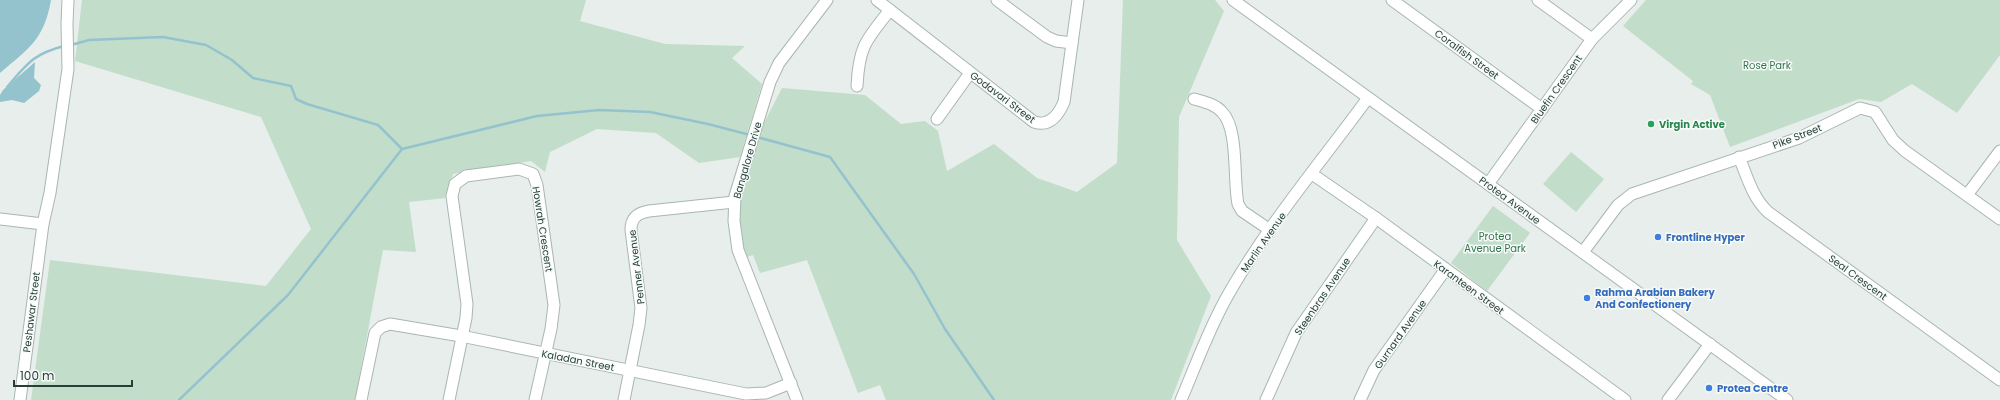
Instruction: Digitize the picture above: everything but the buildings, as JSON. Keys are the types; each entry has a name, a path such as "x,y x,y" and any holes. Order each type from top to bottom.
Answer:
{"street":[{"name":"Peshawar Street","path":"20,400 43,224 50,193 68,69 68,0"},
{"name":"Bangalore Drive","path":"797,400 738,250 734,202 750,145 777,68 828,0"},
{"name":"Godavari Street","path":"877,0 1034,122 1046,124 1056,115 1064,102 1078,0"},
{"path":"997,0 1048,37 1072,43"},
{"name":"Protea Avenue","path":"1233,0 1787,400"},
{"name":"Coralfish Street","path":"1392,0 1542,109"},
{"path":"1538,0 1592,39"},
{"name":"Bluefin Crescent","path":"1488,184 1592,39 1631,0"},
{"path":"857,86 862,49 872,33 890,10"},
{"path":"937,119 970,73"},
{"name":"Marlin Avenue","path":"1181,400 1226,297 1270,230 1368,98"},
{"path":"1194,99 1216,107 1225,115 1232,140 1238,204 1242,211 1270,230"},
{"name":"Pike Street","path":"1583,252 1614,210 1626,197 1739,157 1799,138 1825,126 1850,111 1864,108 1875,112 1893,140 1905,151 2000,219"},
{"path":"1967,195 2000,151"},
{"name":"Seal Crescent","path":"1739,157 1753,193 1761,206 1768,212 2000,380"},
{"name":"Howrah Crescent","path":"448,400 467,304 452,189 457,180 466,176 524,169 532,174 537,185 553,295 553,316 535,400"},
{"name":"Karanteen Street","path":"1312,174 1376,218 1445,270 1625,400"},
{"name":"Penner Avenue","path":"630,370 641,308 631,230 632,220 638,214 648,211 734,202"},
{"name":"Steenbras Avenue","path":"1266,400 1296,333 1376,218"},
{"path":"0,219 43,224"},
{"name":"Gurnard Avenue","path":"1360,400 1374,370 1445,270"},
{"name":"Kaladan Street","path":"361,400 372,341 378,329 390,324 461,336 746,394 766,393 791,383"},
{"path":"1668,400 1710,344"},
{"path":"624,400 630,370"}],"green space":[{"path":"82,0 586,0 580,21 665,44 745,46 732,58 762,84 740,157 699,163 656,133 597,129 550,152 545,172 531,161 453,174 445,198 409,202 416,252 383,250 355,400 31,400 50,260 266,286 311,229 261,117 75,61"},
{"path":"1123,0 1215,0 1224,11 1179,117 1177,240 1211,296 1171,400 886,400 880,385 858,393 807,260 760,273 753,255 747,257 743,247 739,219 739,200 764,123 782,88 865,95 901,124 925,121 938,131 947,171 994,144 1037,178 1077,192 1117,163"},
{"name":"Rose Park","path":"1646,0 2000,0 2000,55 1957,113 1912,84 1881,102 1859,99 1730,147 1710,95 1691,84 1693,81 1623,26"},
{"path":"1571,152 1604,179 1576,212 1543,184"},
{"name":"Protea Avenue Park","path":"1493,206 1530,233 1487,291 1451,263"}],"water":[{"path":"0,0 51,0 44,25 34,42 0,73"},
{"path":"35,62 34,78 41,85 39,91 24,103 12,100 0,102 0,95 3,90"}],"waterway":[{"path":"71,45 89,40 163,37 206,45 232,60 253,78 291,86 296,99 307,104 378,125 402,149"},
{"path":"7,87 31,61 53,49 64,46"},
{"path":"179,400 288,295 402,149 537,116 599,110 650,112 708,124 750,135"},
{"path":"757,137 830,157 914,274 945,329 994,400"}],"place":[{"name":"Virgin Active","path":"1651,124"},
{"name":"Frontline Hyper","path":"1658,237"},
{"name":"Rahma Arabian Bakery And Confectionery","path":"1587,298"},
{"name":"Protea Centre","path":"1709,388"}]}
